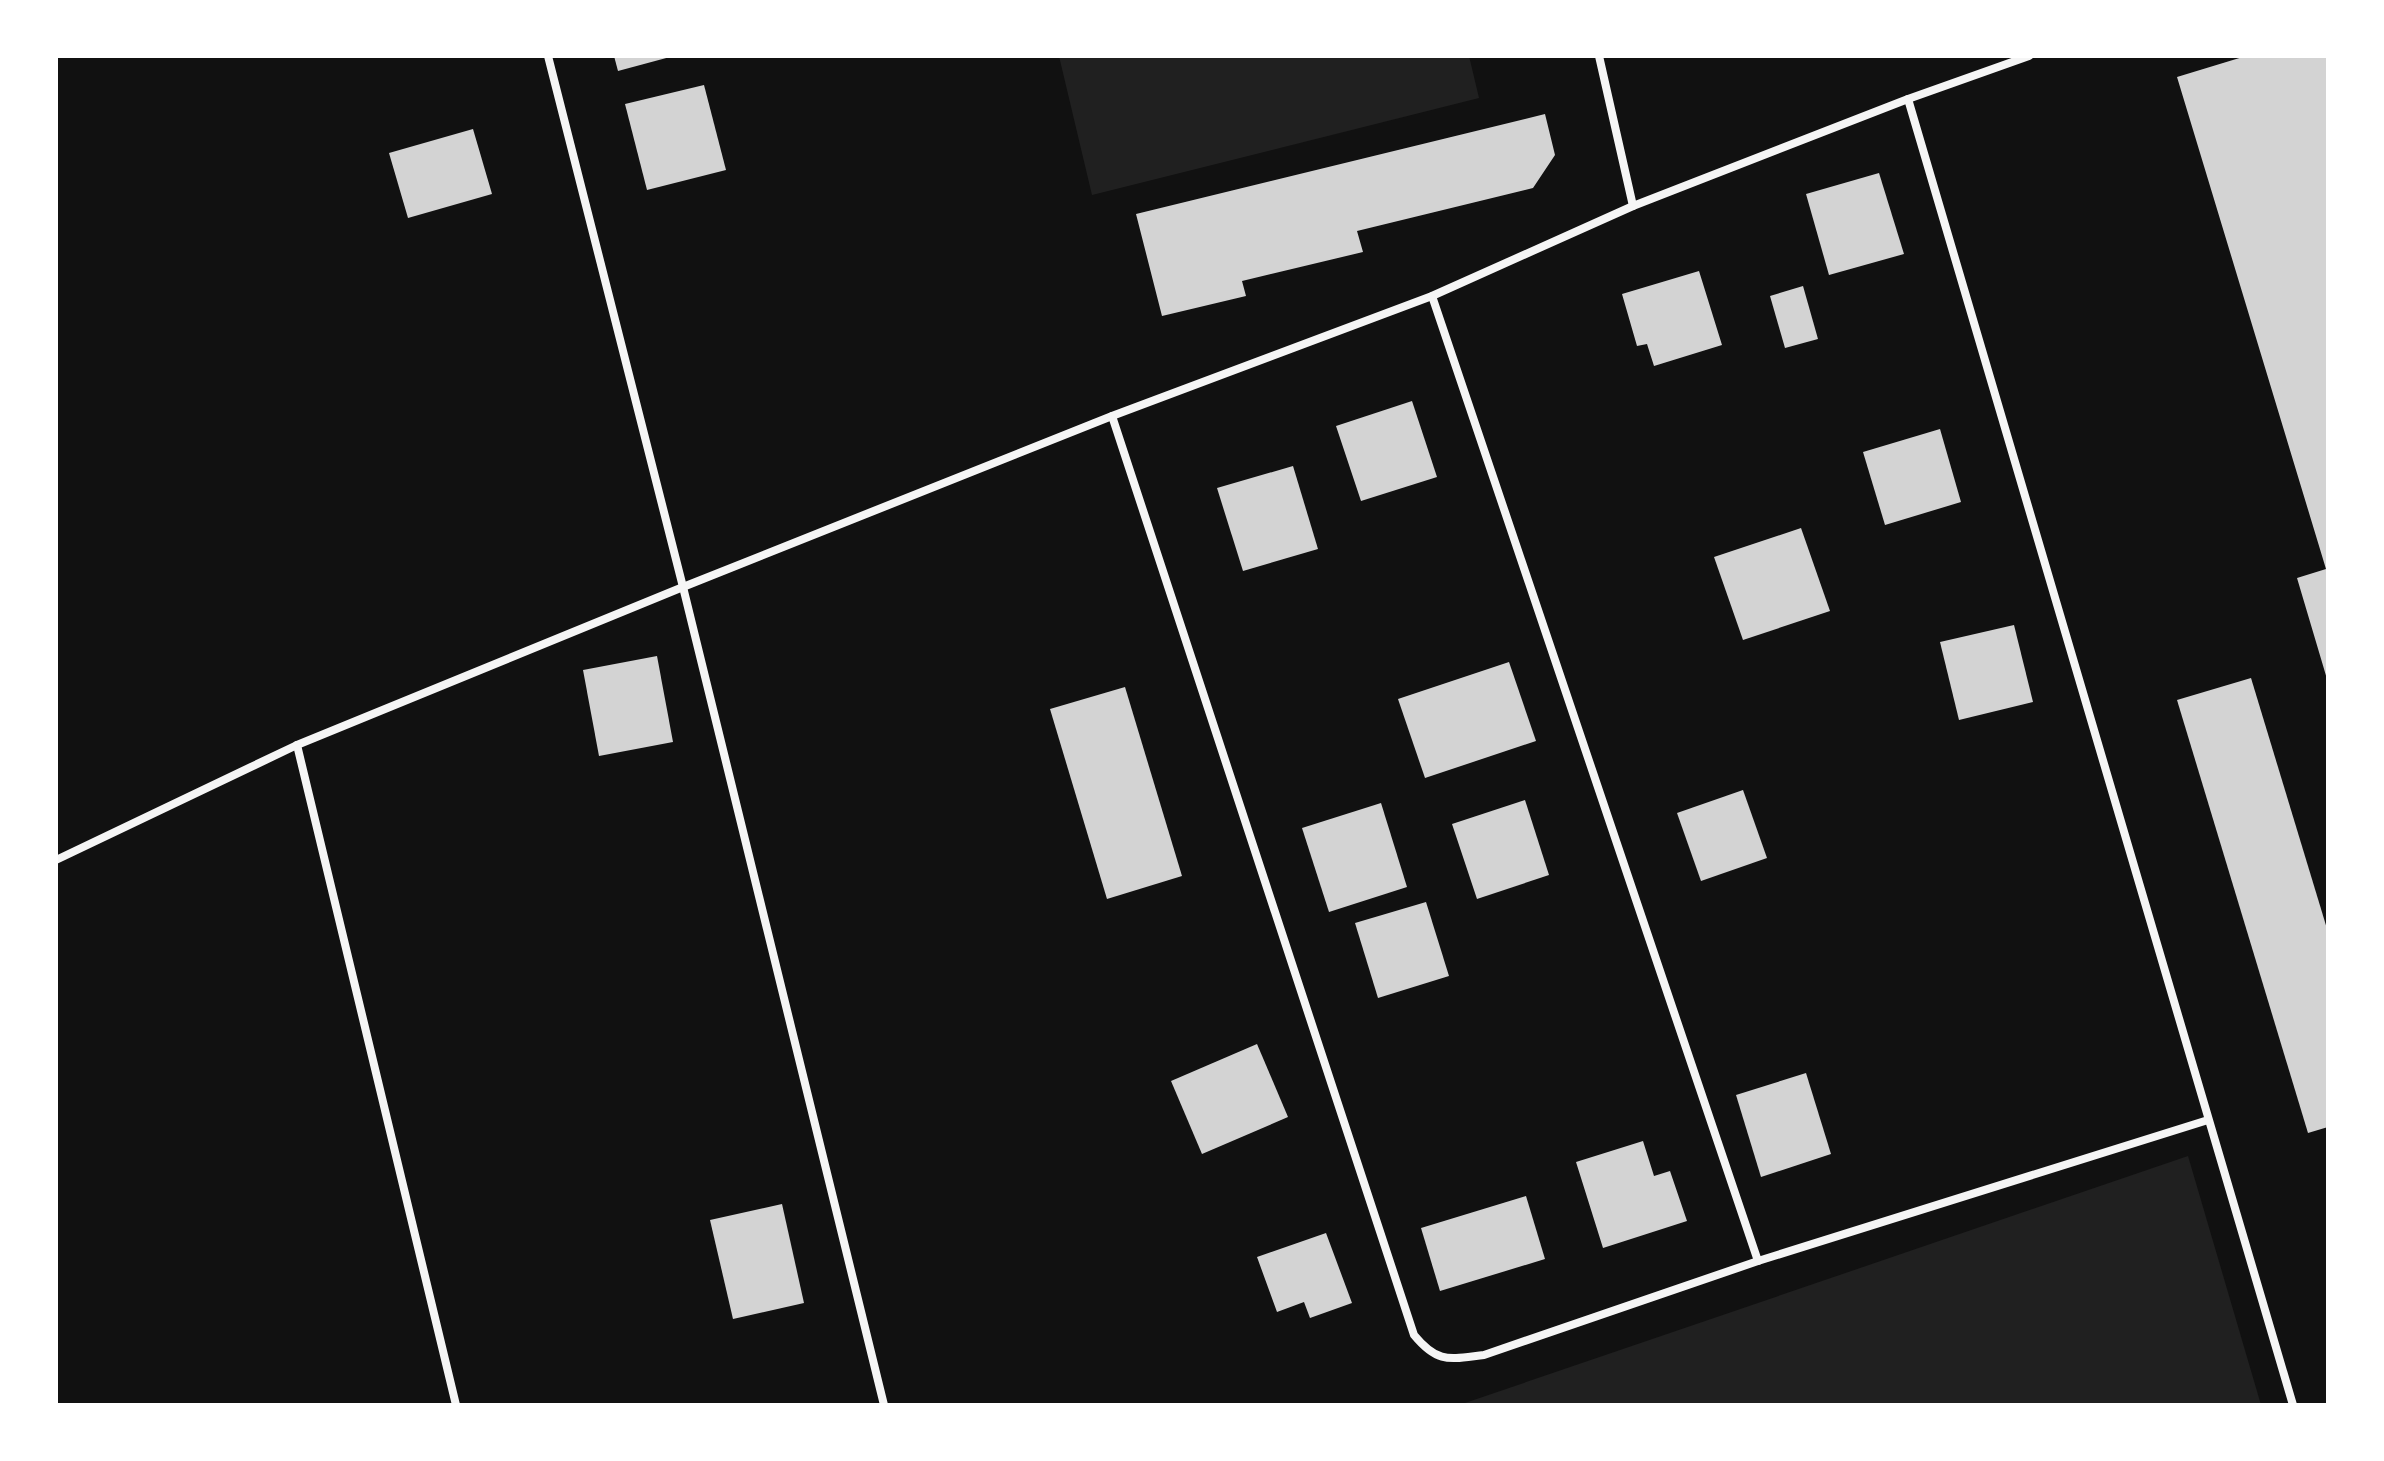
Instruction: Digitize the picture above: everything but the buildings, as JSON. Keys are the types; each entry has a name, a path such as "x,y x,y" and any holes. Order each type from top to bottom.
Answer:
{"street":[{"path":"548,56 683,587 884,1405"},
{"path":"1599,56 1633,206"},
{"path":"56,860 297,745 683,587 1112,416 1432,296 1633,206 1908,99 2029,56"},
{"path":"1908,99 2293,1405"},
{"path":"1432,296 1758,1261"},
{"path":"1112,416 1414,1335 1429,1353 1446,1360 1484,1355 1758,1261 2208,1120"},
{"path":"297,745 456,1405"}],"shaded area":[{"path":"1059,56 1469,56 1479,98 1092,195"},
{"path":"2188,1156 2261,1405 1465,1405 1465,1403"}]}
